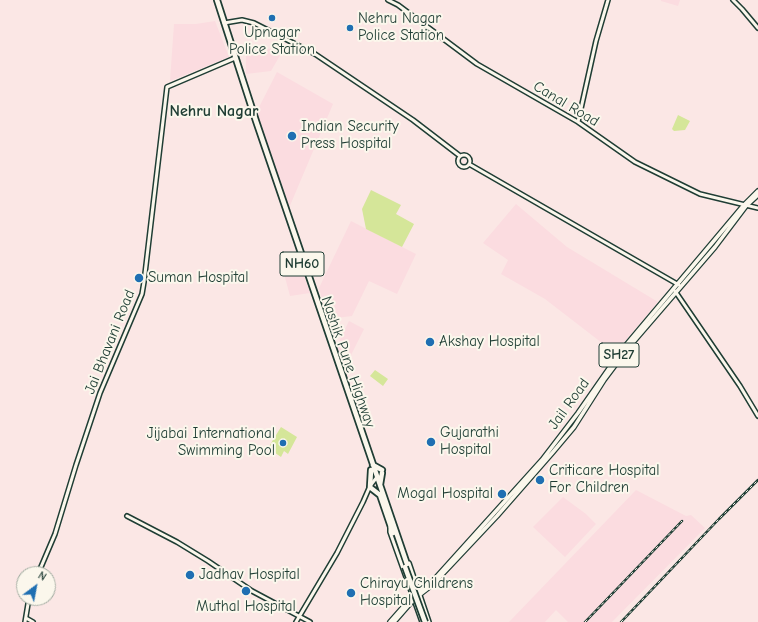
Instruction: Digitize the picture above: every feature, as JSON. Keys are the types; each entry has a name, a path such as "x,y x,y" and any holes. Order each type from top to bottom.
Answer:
{"highway":[{"name":"Nashik Pune Highway","path":"216,0 224,23 233,58"},
{"name":"Nashik Pune Highway","path":"216,0 233,58 376,479 380,495 392,525"},
{"path":"380,487 382,471 372,468 370,487 380,495"},
{"name":"Nashik Pune Highway","path":"376,479 392,525"},
{"path":"392,525 426,622"}],"main road":[{"name":"Jail Road","path":"390,622 414,598 428,587 542,460 580,414 622,350 675,291 758,191"},
{"path":"745,206 758,195"},
{"path":"415,582 428,587"},
{"name":"Jail Road","path":"394,622 414,598"}],"street":[{"name":"Canal Road","path":"388,0 398,5 477,64 578,122 623,155 646,168 700,194 758,208"},
{"path":"578,122 596,41 608,0"},
{"path":"733,0 758,28"},
{"path":"739,6 741,1"},
{"path":"224,23 242,20 254,22 315,54 413,120 460,156 465,155 469,157 469,164"},
{"name":"Jai Bhavani Road","path":"41,566 55,534 100,393 142,294 167,87 233,58"},
{"path":"460,156 458,161 461,166 469,164 679,285"},
{"path":"675,291 740,386 758,416"},
{"path":"296,622 337,553 370,487 376,479"},
{"path":"127,516 177,542 252,591 310,622"},
{"path":"392,525 396,527 420,593 426,622 414,598 390,532 392,525"},
{"path":"25,622 28,606"},
{"path":"26,618 37,622"}],"shaded area":[{"path":"661,0 680,0 678,6"},
{"path":"215,21 229,57 170,81 174,24 196,24"},
{"path":"246,48 277,49 282,52 271,71 246,74"},
{"name":"Indian Security Press Hospital","path":"277,72 333,104 289,208 256,113"},
{"path":"516,204 567,247 658,302 615,353 545,299 501,274 508,260 483,243"},
{"path":"351,221 416,254 397,294 369,281 352,316 328,319 319,288"},
{"path":"296,254 310,293 290,296 280,259"},
{"path":"349,321 364,329 345,367 337,346"},
{"path":"636,490 686,516 691,515 705,528 612,622 568,622 556,610 545,622 509,622"},
{"path":"563,497 586,514 596,524 565,557 533,527"}],"green space":[{"path":"678,115 690,121 685,130 674,131 672,129"},
{"path":"371,190 401,205 396,214 414,224 402,247 366,229 362,209"},
{"path":"375,370 388,379 383,386 370,376"},
{"name":"Jijabai International Swimming Pool","path":"281,427 297,437 288,454 284,451 281,457 268,448"}],"railway":[{"path":"621,622 758,480"},
{"path":"585,622 682,521"}],"place":[{"name":"Upnagar Police Station","path":"272,18"},
{"name":"Nehru Nagar Police Station","path":"350,28"},
{"name":"Indian Security Press Hospital","path":"292,136"},
{"name":"Suman Hospital","path":"139,278"},
{"name":"Akshay Hospital","path":"430,342"},
{"name":"Gujarathi Hospital","path":"431,442"},
{"name":"Jijabai International Swimming Pool","path":"283,443"},
{"name":"Criticare Hospital For Children","path":"540,480"},
{"name":"Mogal Hospital","path":"502,494"},
{"name":"Jadhav Hospital","path":"190,575"},
{"name":"Muthal Hospital","path":"246,591"},
{"name":"Chirayu Childrens Hospital","path":"351,593"}],"district":[{"name":"Nehru Nagar","path":"214,111"}]}
